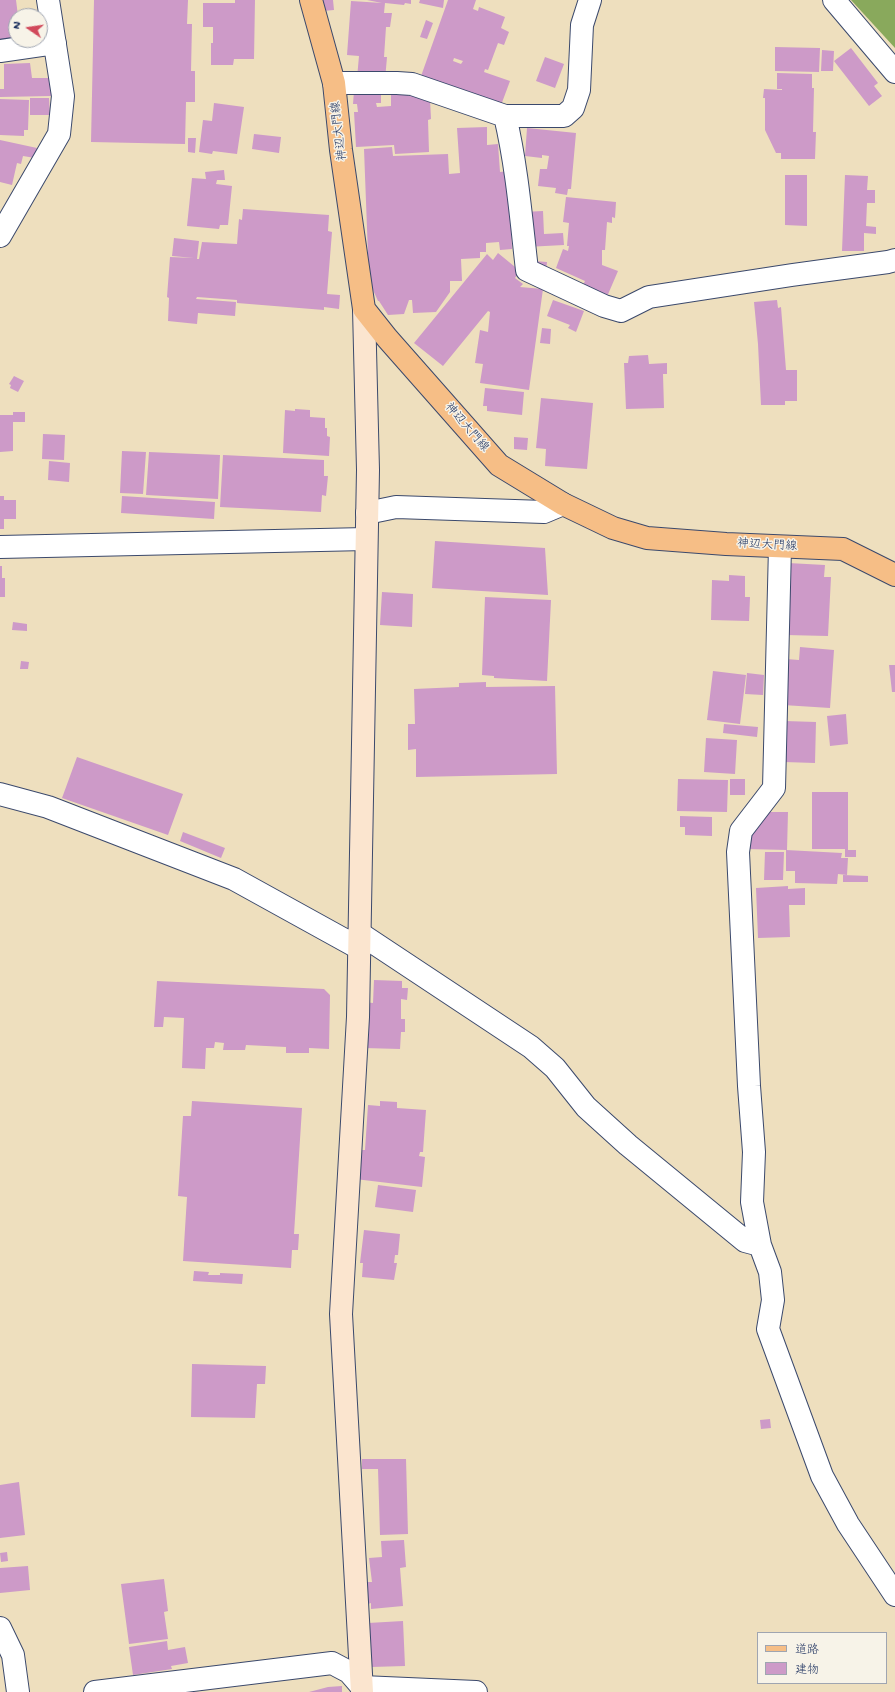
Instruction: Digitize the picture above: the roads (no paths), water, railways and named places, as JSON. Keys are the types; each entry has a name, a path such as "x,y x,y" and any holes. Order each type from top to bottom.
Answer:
{"main road":[{"name":"神辺大門線","path":"312,0 334,83 364,309 387,338 499,465 563,504 613,528 647,538 780,547 843,549 895,575"}],"street":[{"path":"0,236 59,134 63,96 48,0"},
{"path":"334,83 412,84 505,116 564,116 573,108 579,90 582,24 590,0"},
{"path":"834,0 895,72"},
{"path":"0,51 55,43"},
{"path":"505,116 512,145 526,270 604,306 621,311 649,297 895,260"},
{"path":"362,1690 340,1314 358,1018 368,463 364,309"},
{"path":"367,513 396,507 544,512 563,504"},
{"path":"0,547 366,539"},
{"path":"780,547 774,788 741,831 738,852 749,1086 754,1152 752,1202 760,1244 770,1272 773,1300 768,1329 822,1476 848,1524 895,1595"},
{"path":"0,794 48,807 234,879 359,941 532,1047 555,1068 586,1107 628,1145 745,1241 760,1244"},
{"path":"0,1628 12,1655 18,1692"},
{"path":"95,1692 332,1663 349,1672 362,1690"},
{"path":"362,1690 476,1692"}]}
